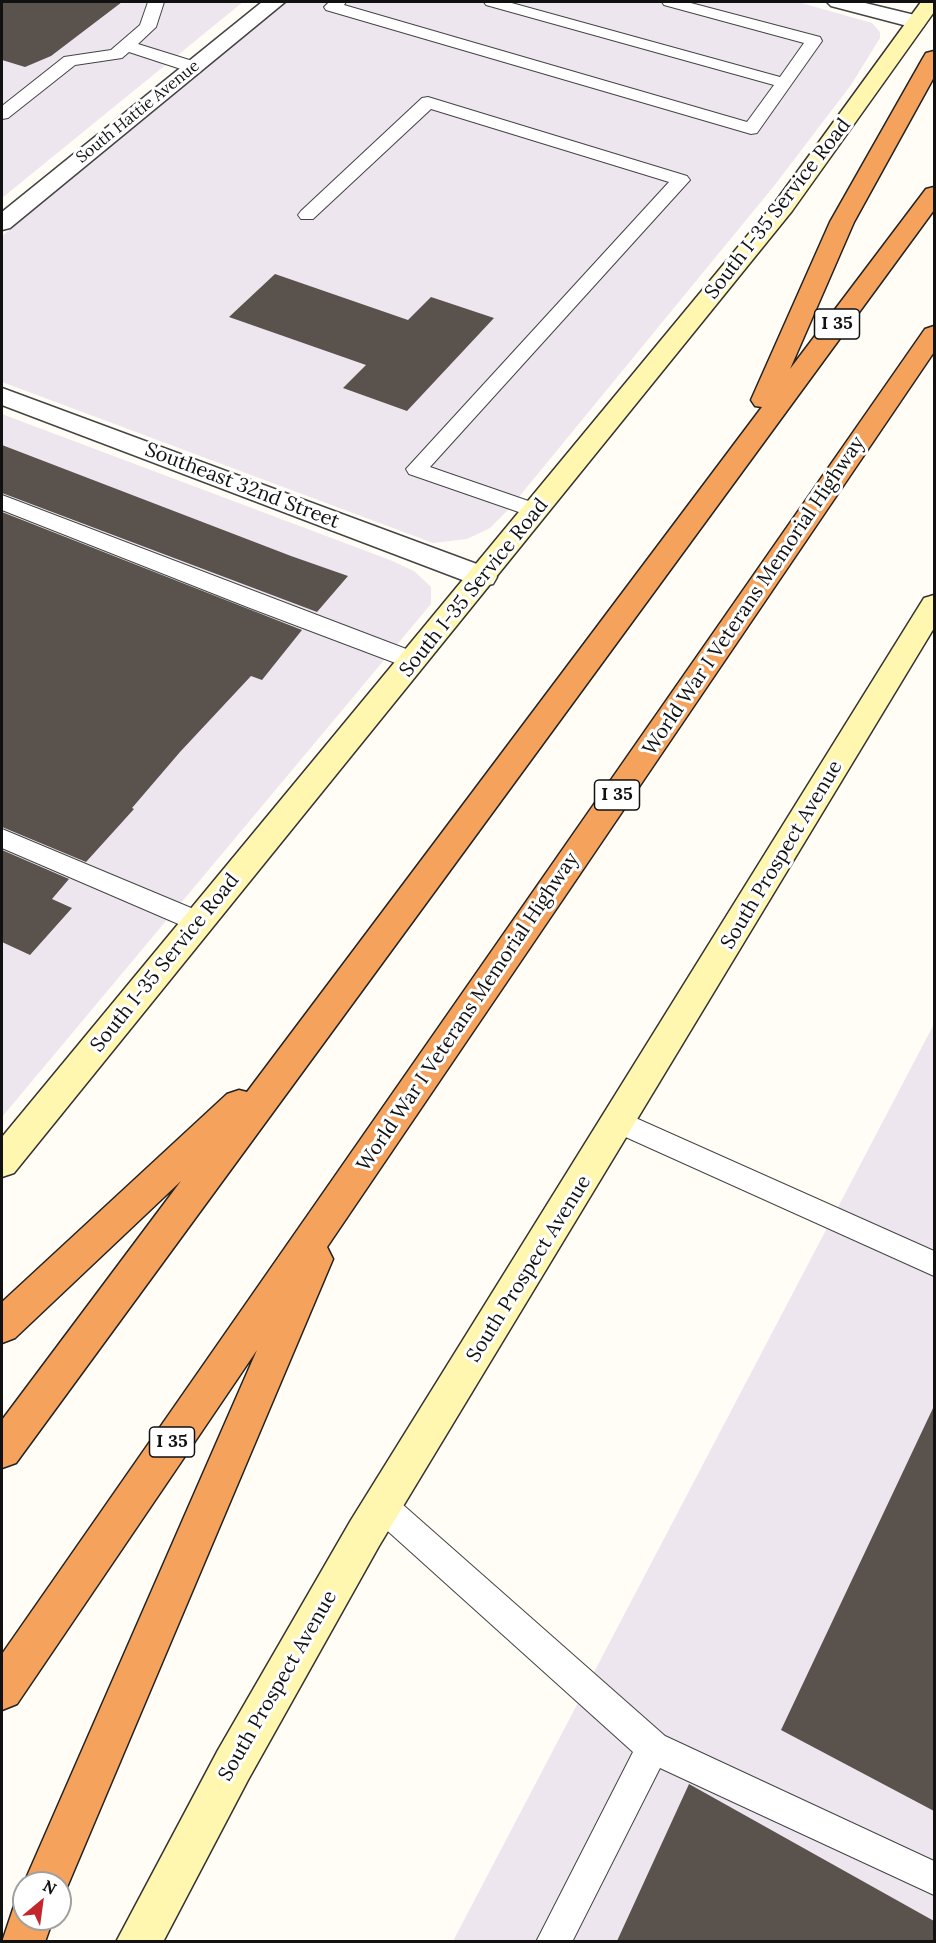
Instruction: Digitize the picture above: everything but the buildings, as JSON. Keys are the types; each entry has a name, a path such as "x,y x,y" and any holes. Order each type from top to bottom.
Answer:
{"highway":[{"path":"740,454 842,222 934,58"},
{"name":"I 35","path":"2,1450 934,194"},
{"name":"World War I Veterans Memorial Highway","path":"2,1689 934,334"},
{"path":"891,397 934,360"},
{"path":"2,1326 300,1048"},
{"path":"51,1871 343,1194"}],"main road":[{"name":"South I-35 Service Road","path":"2,1162 414,662 784,206 923,12"},
{"name":"South Prospect Avenue","path":"138,1941 233,1765 382,1506 620,1122 934,605"}],"street":[{"name":"South Hattie Avenue","path":"2,223 274,2"},
{"path":"838,2 923,12"},
{"name":"Southeast 32nd Street","path":"2,396 483,577"}],"lane":[{"path":"2,114 70,61 116,54 148,27 156,2"},
{"path":"338,2 332,7 751,129 814,41 670,2"},
{"path":"492,2 784,83"},
{"path":"126,45 193,67"},
{"path":"307,214 428,102 681,180 416,469 536,511"},
{"path":"2,502 414,662"},
{"path":"2,837 199,922"},
{"path":"620,1122 934,1264"},
{"path":"382,1506 653,1748 934,1878"},
{"path":"553,1941 653,1748"}],"shaded area":[{"path":"2,2 243,2 2,198"},
{"path":"285,2 798,2 872,23 880,32 880,38 851,85 774,186 509,509 490,528 467,539 433,543 2,382 2,236"},
{"path":"2,414 390,560 414,571 431,587 431,604 2,1117"},
{"path":"934,1024 934,1941 453,1941"}]}
